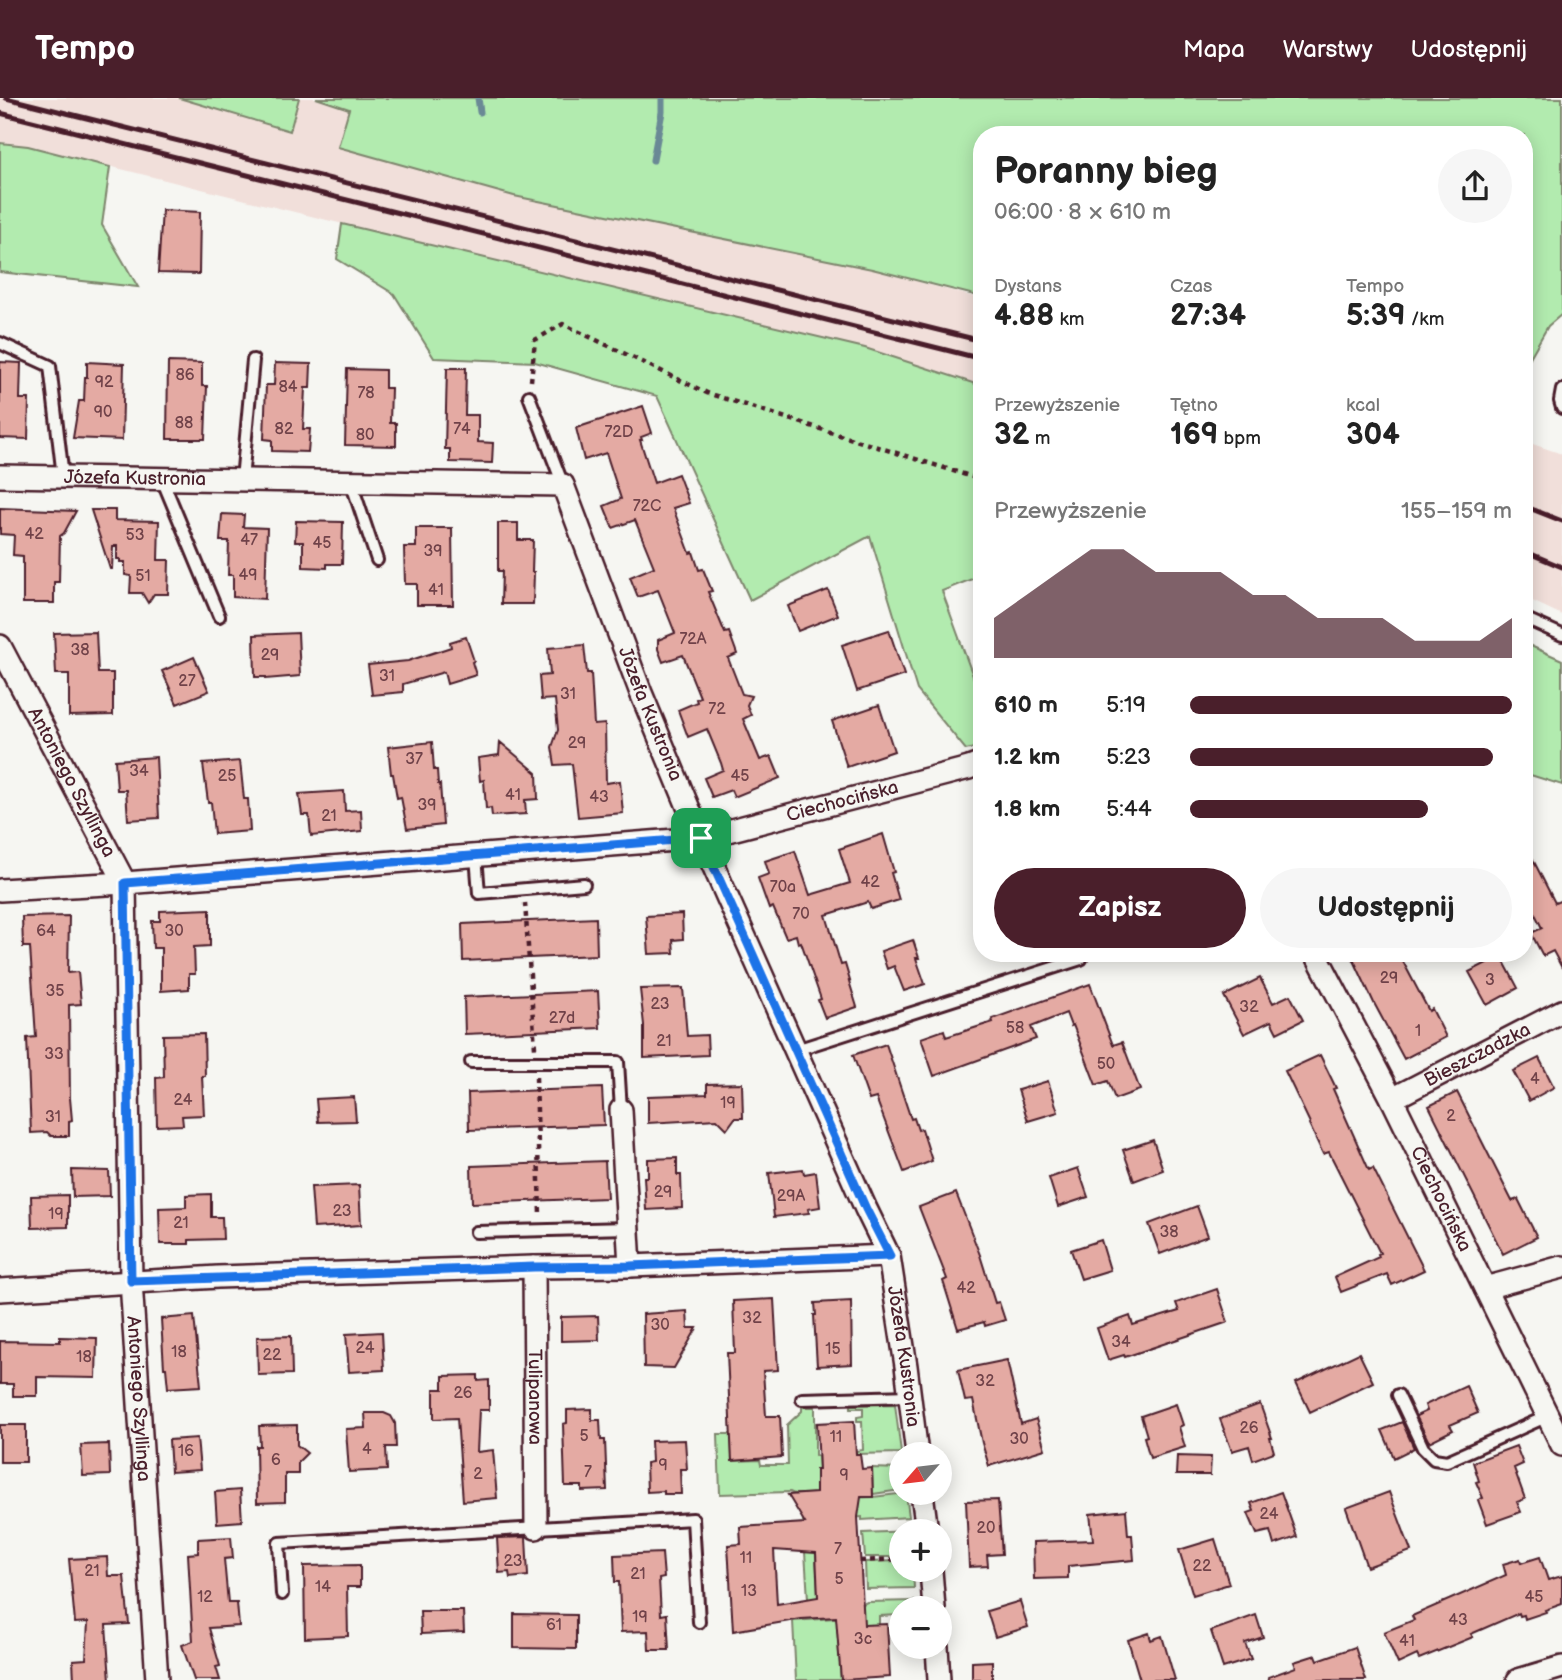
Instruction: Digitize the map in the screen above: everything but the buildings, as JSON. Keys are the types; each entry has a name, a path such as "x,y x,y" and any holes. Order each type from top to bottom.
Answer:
{"street":[{"name":"Józefa Kustronia","path":"0,476 563,485 640,693 701,838 866,1209 890,1256 916,1442"},
{"name":"Antoniego Szyllinga","path":"0,646 125,883 131,1281 157,1680"},
{"name":"Ciechocińska","path":"0,890 125,883 701,838 973,766"},
{"name":"Ciechocińska","path":"1321,962 1392,1099 1562,1445"},
{"name":"Bieszczadzka","path":"1392,1099 1562,1012"},
{"path":"621,1110 630,1266"},
{"path":"0,1290 131,1281 890,1256"},
{"name":"Tulipanowa","path":"534,1267 536,1528"},
{"path":"1485,1288 1562,1267"},
{"path":"938,1659 939,1680"},
{"path":"1518,1680 1562,1667"}],"lane":[{"path":"0,343 50,366 63,477"},
{"path":"242,480 253,360"},
{"path":"1562,390 1562,408"},
{"name":"Józefa Kustronia","path":"529,396 563,485"},
{"path":"162,479 219,616"},
{"path":"351,482 377,560"},
{"path":"1533,622 1562,635"},
{"path":"476,856 479,893 584,884"},
{"path":"796,1050 1069,962"},
{"path":"471,1062 618,1062 621,1110"},
{"path":"476,1232 628,1228"},
{"path":"1398,1395 1423,1448 1434,1459 1447,1461 1548,1416"},
{"path":"802,1399 910,1396"},
{"path":"282,1594 279,1543 693,1519 699,1622"}],"path":[{"path":"529,396 535,340 562,324 707,393 973,477"},
{"path":"860,1561 889,1560"}],"shaded area":[{"path":"0,98 179,98 290,131 299,98 316,98 349,109 339,147 514,196 872,269 973,297 973,383 865,348 436,247 28,146 0,143"},
{"path":"1533,444 1562,454 1562,615 1533,601"}],"green space":[{"path":"179,98 299,98 290,131"},
{"path":"316,98 1562,98 1562,314 1548,326 1533,352 1533,126 973,126 973,295 872,269 514,196 338,147 349,109"},
{"path":"0,143 28,146 110,167 102,225 138,287 0,272"},
{"path":"342,224 865,348 973,383 973,579 942,591 973,676 973,748 966,750 917,690 870,536 750,600 657,396 535,362 434,358 394,294 337,259"},
{"path":"1533,647 1562,660 1562,785 1533,776"},
{"path":"895,1404 900,1442 889,1442 889,1453 856,1454 856,1451 863,1450 862,1421 857,1421 857,1417 863,1416 863,1408 851,1408 851,1405"},
{"path":"802,1407 815,1407 815,1455 818,1456 819,1470 816,1471 820,1499 889,1495 889,1505 908,1505 909,1517 803,1521 802,1507 805,1500 801,1494 720,1494 718,1434 731,1434 732,1461 760,1460 761,1465 788,1465 787,1425 802,1411"},
{"path":"872,1468 889,1469 889,1492 873,1494"},
{"path":"889,1532 889,1557 865,1557 863,1533"},
{"path":"815,1538 818,1596 822,1598 808,1599 805,1552"},
{"path":"889,1561 889,1582 914,1582 914,1588 866,1589 865,1562"},
{"path":"867,1602 889,1602 889,1616 879,1616 879,1625 837,1627 841,1680 796,1680 793,1621 836,1618"}],"waterway":[{"path":"478,98 480,112"},
{"path":"653,160 662,98"}],"railway":[{"path":"6,98 973,339"},
{"path":"0,113 973,357"},
{"path":"1533,510 1562,521"},
{"path":"1533,555 1562,567"}],"route":[{"path":"701,838 866,1209 890,1256 131,1281 125,883 701,838"}]}
